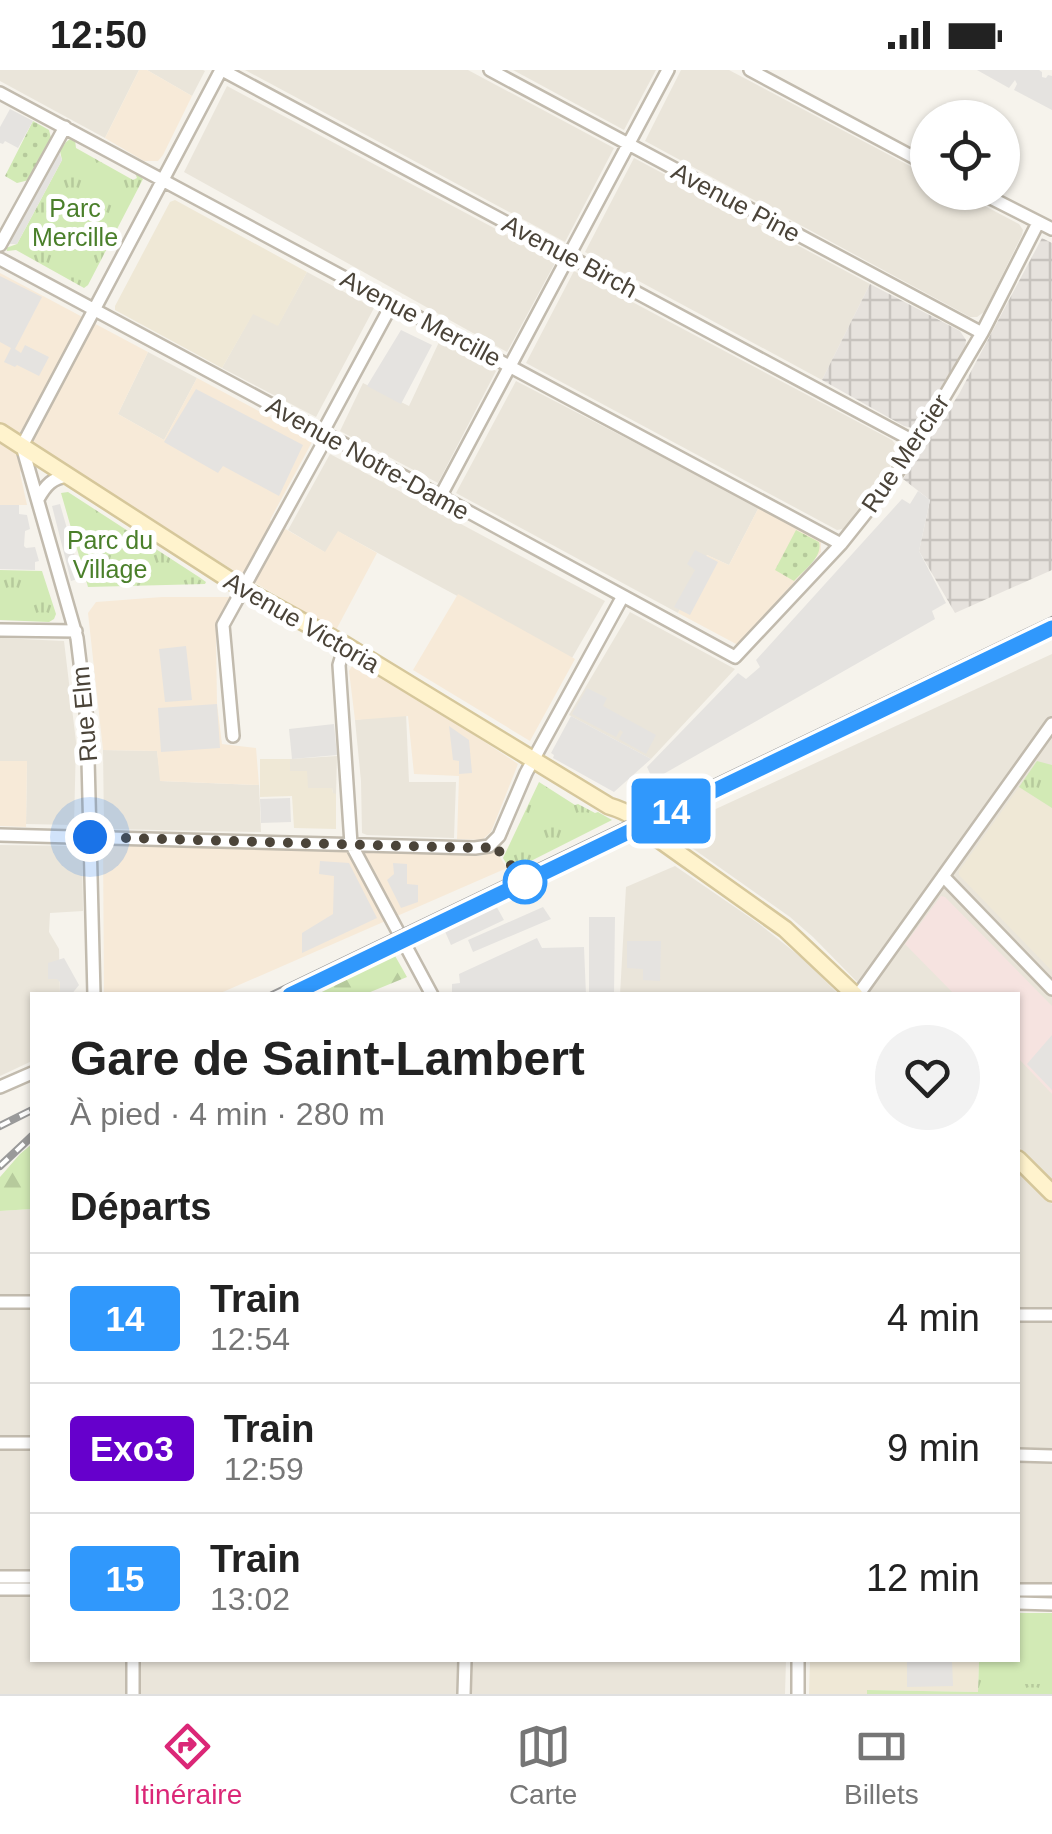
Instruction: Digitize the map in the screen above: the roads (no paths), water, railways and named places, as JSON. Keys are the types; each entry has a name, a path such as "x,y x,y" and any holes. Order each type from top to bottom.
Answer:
{"street":[{"path":"22,446 221,70"},
{"name":"Avenue Birch","path":"221,70 918,443"},
{"name":"Avenue Pine","path":"490,70 982,333"},
{"path":"440,497 668,70"},
{"path":"750,70 910,155"},
{"name":"Avenue Mercille","path":"0,92 841,544"},
{"path":"0,245 65,128"},
{"path":"1014,210 1052,229"},
{"name":"Rue Mercier","path":"735,657 841,544 918,443 982,333 1038,222"},
{"name":"Avenue Notre-Dame","path":"0,260 735,657"},
{"path":"233,736 223,625 321,447 326,426 392,304"},
{"name":"Avenue Victoria","path":"0,432 242,588 534,759 643,833 660,840 785,929 854,992"},
{"name":"Rue Elm","path":"22,446 76,632 87,720 94,992"},
{"path":"38,499 51,481 68,476"},
{"path":"0,835 489,846 501,830 534,759 623,596"},
{"path":"0,630 76,632"},
{"path":"345,646 339,665 350,844 430,992"},
{"path":"859,992 1052,724"},
{"path":"943,876 1052,989"},
{"path":"0,1087 30,1074"},
{"path":"1025,1173 1052,1193"},
{"path":"0,1302 30,1302"},
{"path":"1020,1314 1052,1315"},
{"path":"0,1443 30,1443"},
{"path":"1020,1455 1052,1456"},
{"path":"0,1577 30,1577"},
{"path":"0,1589 30,1590"},
{"path":"1020,1590 1052,1590"},
{"path":"1020,1603 1052,1604"},
{"path":"133,1662 133,1694"},
{"path":"464,1694 465,1662"},
{"path":"798,1662 798,1694"}],"railway":[{"path":"278,992 1052,620"},
{"path":"0,1126 30,1111"},
{"path":"0,1166 30,1138"}],"train":[{"name":"14","path":"296,992 1052,628"}],"park label":[{"name":"Parc Mercille","path":"75,222"},
{"name":"Parc du Village","path":"110,554"}]}
